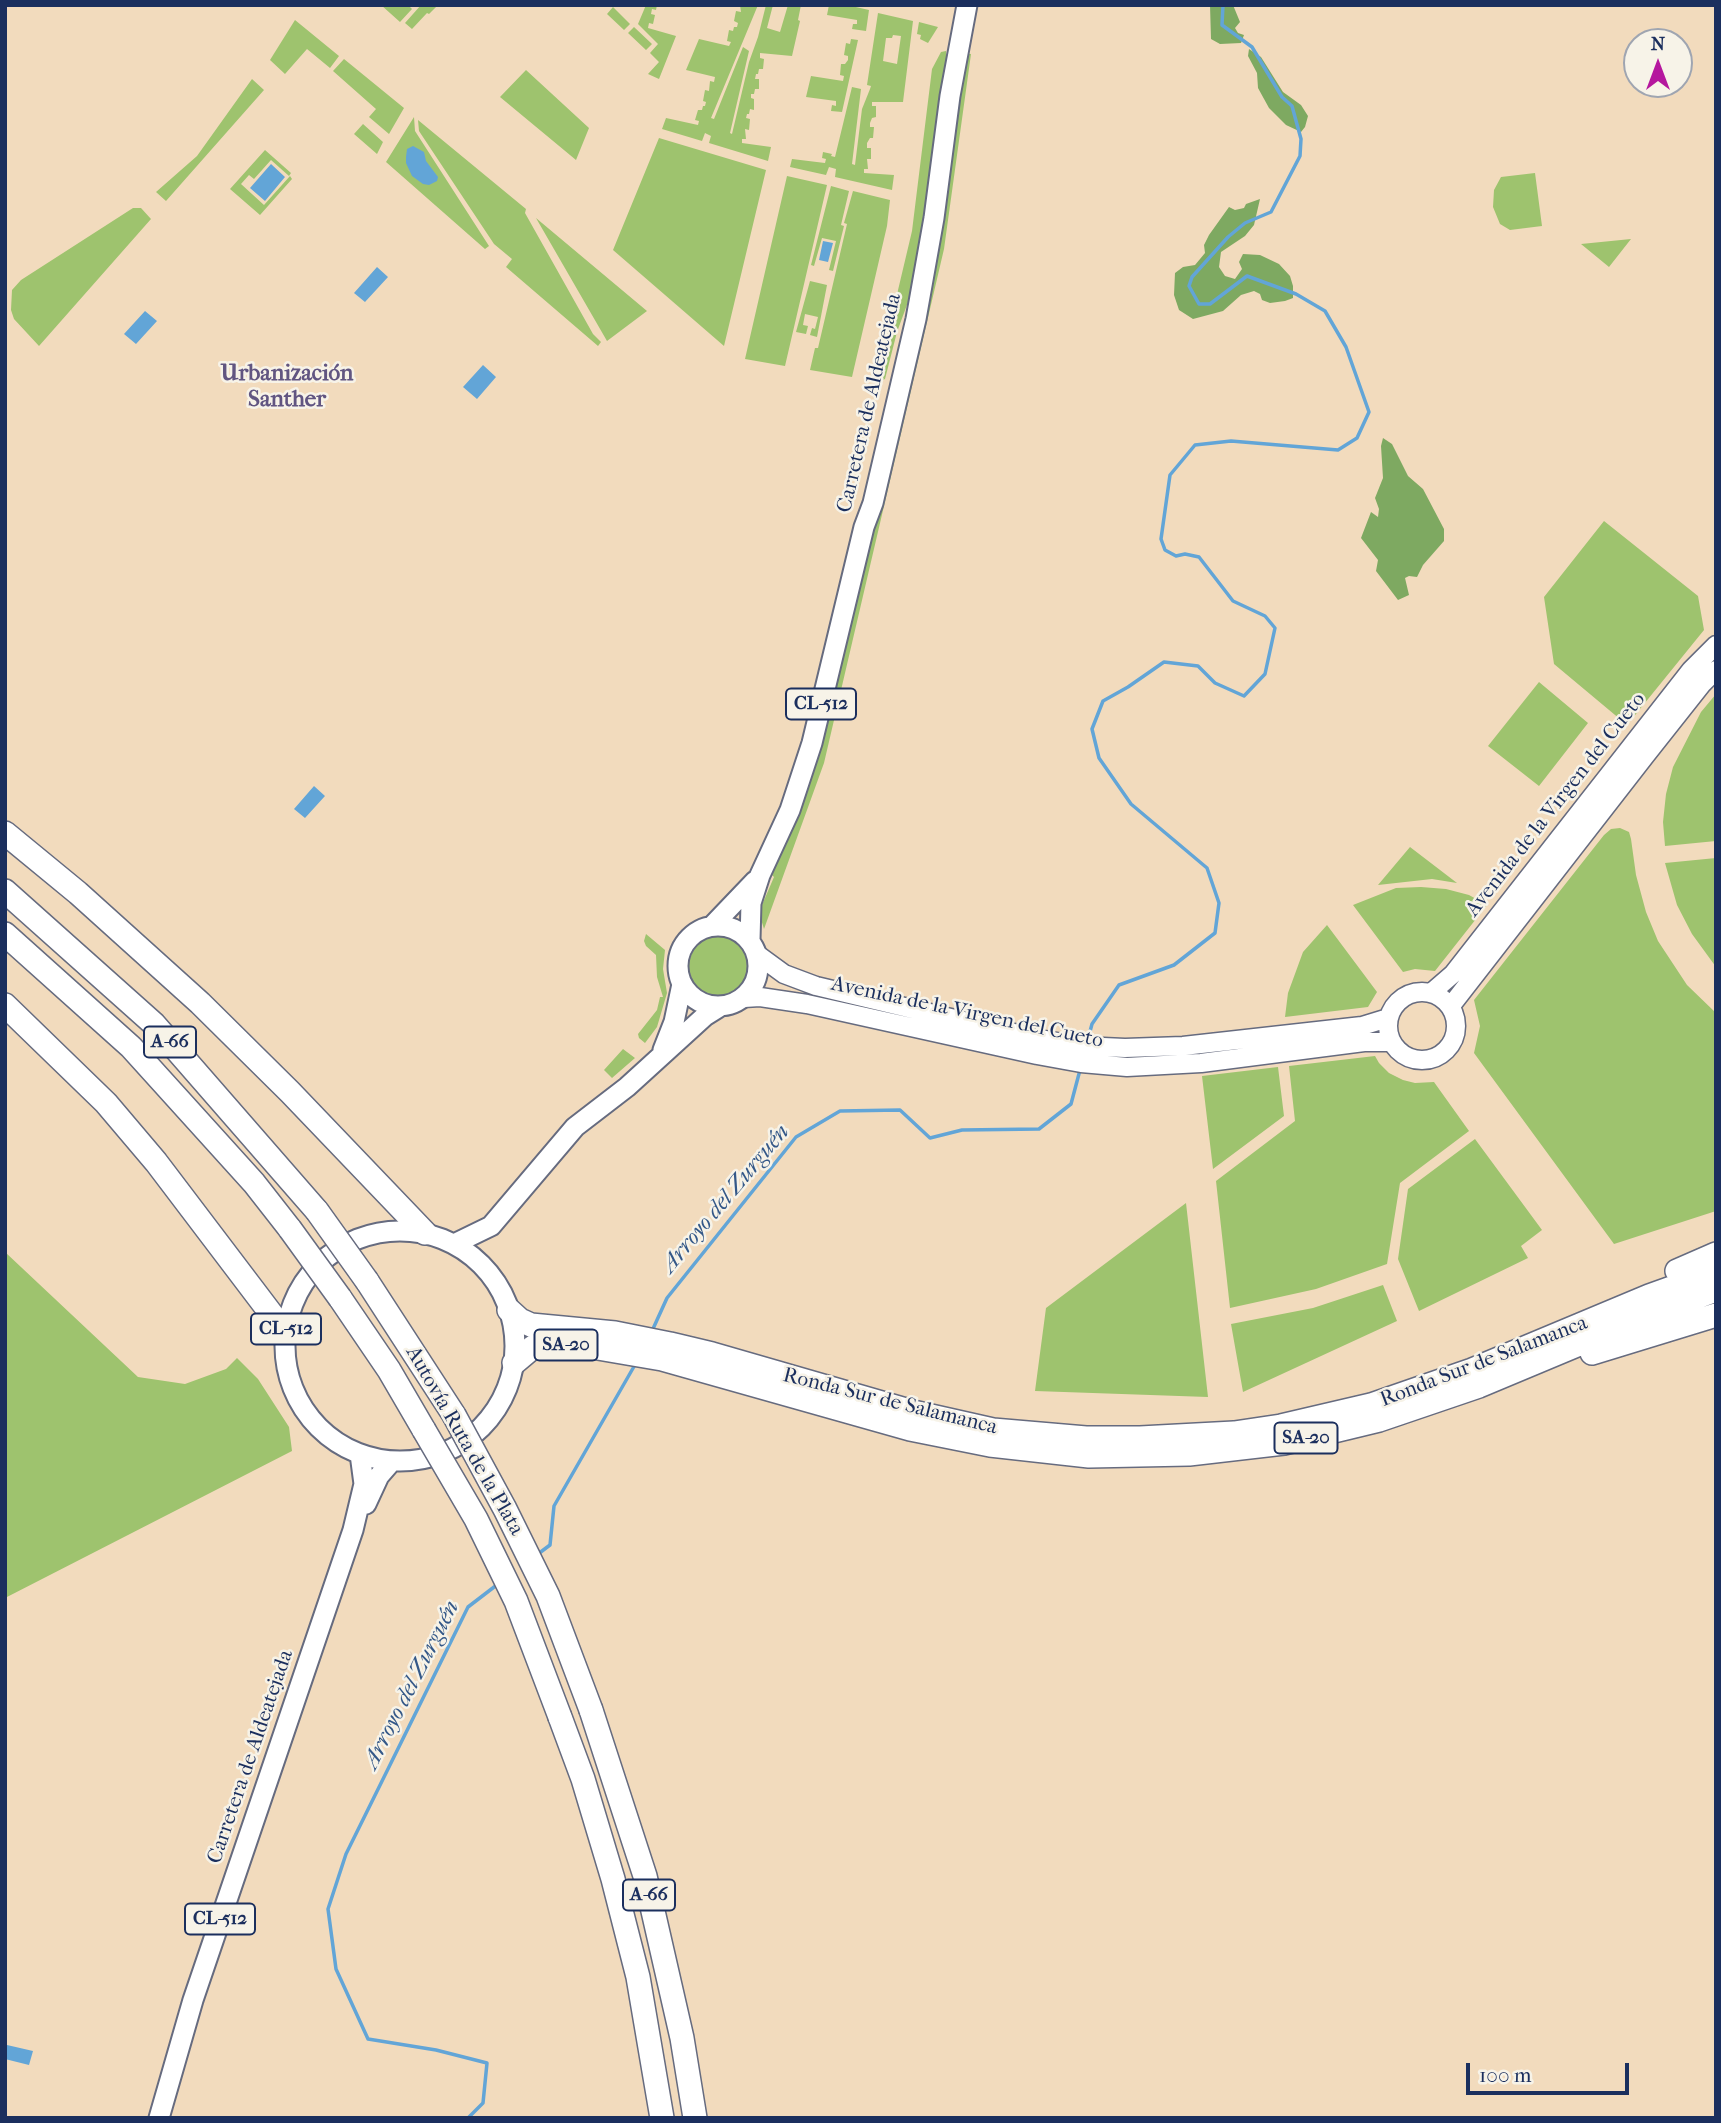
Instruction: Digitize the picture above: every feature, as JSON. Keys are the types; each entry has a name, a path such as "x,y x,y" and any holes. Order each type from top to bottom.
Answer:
{"highway":[{"path":"5,833 78,893 200,1003 425,1233"},
{"name":"Autovía Ruta de la Plata","path":"5,891 154,1024 317,1211 367,1281 454,1415 505,1508 548,1596 591,1710 645,1876 682,2038 695,2118"},
{"name":"Autovía Ruta de la Plata","path":"5,934 131,1047 254,1183 340,1298 389,1370 476,1519 516,1601 583,1779 614,1879 638,1977 662,2118"},
{"path":"5,1005 106,1103 156,1162 285,1332"},
{"path":"1511,1355 1625,1295 1716,1254"},
{"name":"Ronda Sur de Salamanca","path":"868,1408 993,1430 1086,1438 1189,1436 1281,1426 1328,1416 1416,1391 1511,1355 1649,1296 1716,1272"},
{"name":"Ronda Sur de Salamanca","path":"509,1310 531,1325 666,1351 712,1354 967,1441 1088,1456 1189,1454 1284,1443 1379,1420 1479,1386 1656,1312 1716,1290"},
{"path":"1479,1386 1524,1376 1716,1315"},
{"name":"Ronda Sur de Salamanca","path":"514,1363 533,1347 554,1344 627,1344"}],"main road":[{"name":"Carretera de Aldeatejada","path":"950,96 950,26 955,5"},
{"name":"Carretera de Aldeatejada","path":"754,947 751,903 760,875 803,777 864,527 881,471 911,340 934,218 950,96 967,5"},
{"name":"Carretera de Aldeatejada","path":"864,527 869,471 885,398 908,317 920,288"},
{"path":"881,471 880,444 890,407 885,398 893,392 900,360 911,340"},
{"name":"Avenida de la Virgen del Cueto","path":"1431,993 1453,974 1691,670 1716,645"},
{"name":"Avenida de la Virgen del Cueto","path":"1450,1007 1702,684 1716,670"},
{"name":"Carretera de Aldeatejada","path":"712,926 760,875"},
{"path":"712,926 726,926 739,931 754,947"},
{"name":"CL-512","path":"662,1054 674,1022 682,984 678,960 682,948 694,933 712,926"},
{"name":"Avenida de la Virgen del Cueto","path":"754,947 784,974 816,986 1038,1047 1081,1063 1127,1067 1193,1063 1364,1042 1391,1042"},
{"name":"CL-512","path":"482,1264 491,1226 575,1127 627,1087 705,1016 721,1006 744,998 757,979 759,967 754,947"},
{"path":"682,984 698,1001 709,1006 721,1006"},
{"path":"1417,992 1431,993 1450,1007 1455,1020 1454,1036 1442,1053 1433,1058 1419,1060 1404,1055 1391,1042 1387,1029 1388,1018 1394,1005 1404,997 1417,992"},
{"name":"Avenida de la Virgen del Cueto","path":"744,998 779,999 1038,1047 1182,1046 1362,1026 1388,1018"},
{"name":"CL-512","path":"454,1244 491,1226"},
{"name":"CL-512","path":"388,1231 425,1233 454,1244 482,1264 497,1283 509,1310 513,1327 514,1363 506,1390 488,1419 476,1432 448,1451 425,1458 392,1461 360,1454 339,1444 323,1433 302,1408 288,1377 285,1332 297,1292 312,1271 330,1254 354,1240 370,1235 388,1231"},
{"name":"Carretera de Aldeatejada","path":"193,2000 353,1530 363,1484 360,1454"},
{"name":"Carretera de Aldeatejada","path":"353,1530 379,1476 392,1461"},
{"name":"CL-512","path":"147,2118 164,2060 193,2000"},
{"name":"CL-512","path":"159,2118 193,2000"}],"green space":[{"path":"381,5 408,5 412,9 400,22"},
{"path":"421,5 438,5 412,29 405,23"},
{"path":"646,5 657,5 656,10 652,9 651,14 655,15 653,24 649,23 648,28 676,36 659,79 648,74 659,62 650,53 658,44 638,24"},
{"path":"740,5 758,5 711,118 714,119 743,47 749,51 730,133 732,134 766,5 773,5 767,28 780,32 788,5 801,5 792,56 760,53 760,58 764,59 763,69 759,69 755,79 759,79 759,89 755,89 754,94 751,94 754,110 750,109 747,114 746,118 750,119 749,130 745,129 746,139 742,139 742,143 771,147 768,161 709,143 711,136 705,133 702,141 662,129 666,118 698,125 699,121 695,120 698,110 705,106 705,90 709,91 710,81 714,82 715,77 686,70 699,39 729,46 729,30 733,31 734,27 737,27 738,23 734,21 736,11 741,12"},
{"path":"829,5 847,5 869,10 866,31 852,29 857,20 827,15"},
{"path":"1210,5 1233,5 1240,22 1235,28 1238,33 1244,35 1241,43 1220,44 1211,39"},
{"path":"613,7 630,24 624,30 607,14"},
{"path":"878,13 913,21 903,102 872,102 872,106 876,106 876,117 872,118 870,123 870,127 874,127 873,138 867,143 867,148 871,148 871,159 867,159 868,169 864,169 864,173 894,175 892,190 835,177 836,169 829,167 826,175 790,167 792,159 825,163 823,152 835,157 852,87 861,89 852,164 855,165 862,109 871,86 867,85","holes":["901,36 897,64 883,61 886,38"]},
{"path":"295,20 339,56 330,68 307,49 285,74 270,60"},
{"path":"919,22 938,27 928,43 917,34"},
{"path":"634,27 652,44 646,50 628,33"},
{"path":"851,39 858,40 842,112 831,111 832,105 836,106 836,101 806,97 811,76 843,81 844,76 840,75 841,64 848,60 848,56 844,55 846,43 850,44"},
{"path":"1249,49 1261,57 1283,92 1301,105 1308,116 1301,132 1286,125 1269,108 1258,88 1257,73 1248,56"},
{"path":"946,51 928,216 915,283 897,332 885,379 876,383 912,231 932,69 941,52"},
{"path":"961,53 971,54 944,249 824,763 764,929 760,916 762,905 774,877 772,875 836,673"},
{"path":"344,59 404,108 389,134 369,117 376,109 333,71"},
{"path":"526,70 589,128 576,160 500,97"},
{"path":"252,79 264,90 166,201 156,192 197,156"},
{"path":"414,117 415,131 489,246 485,249 386,162"},
{"path":"418,120 526,209 525,213 593,334 601,342 598,346 506,267 512,259 494,244 419,131"},
{"path":"363,124 383,142 377,154 354,134"},
{"path":"659,138 766,170 724,346 613,250"},
{"path":"265,150 291,173 289,176 271,160 254,179 249,175 241,184 264,205 290,176 292,179 260,215 230,189"},
{"path":"1535,173 1542,226 1510,230 1500,224 1493,207 1494,190 1501,177"},
{"path":"787,176 827,185 785,366 745,359"},
{"path":"831,186 849,191 833,271 829,270 836,241 822,238 814,266 811,265"},
{"path":"853,191 890,200 887,226 852,377 810,370 815,348 818,348"},
{"path":"1260,199 1254,225 1245,236 1221,252 1219,267 1225,276 1235,279 1242,269 1239,262 1243,254 1260,255 1279,264 1290,276 1293,298 1270,303 1262,300 1260,294 1254,291 1241,295 1223,311 1193,319 1179,310 1174,295 1175,273 1183,267 1195,265 1205,253 1204,245 1209,235 1229,207 1235,210 1244,208 1246,204"},
{"path":"133,208 141,208 151,219 39,346 14,319 11,310 12,290 21,280"},
{"path":"536,218 647,311 607,341"},
{"path":"1631,239 1609,267 1581,244"},
{"path":"810,281 827,285 817,337 810,335 812,328 815,329 818,317 805,314 803,325 808,326 806,334 796,332"},
{"path":"1383,438 1392,444 1408,476 1423,489 1444,529 1444,541 1423,565 1417,577 1405,578 1409,595 1398,600 1376,571 1378,560 1361,538 1371,512 1378,517 1379,509 1375,498 1383,478"},
{"path":"1604,521 1698,596 1704,630 1627,725 1554,664 1544,597"},
{"path":"1539,682 1588,723 1539,786 1488,746"},
{"path":"1716,694 1716,841 1665,846 1663,822 1673,767 1701,712"},
{"path":"1620,828 1629,832 1636,875 1646,912 1658,941 1687,985 1716,1013 1716,1211 1614,1244 1474,1053 1480,1026 1474,1000 1604,835 1611,829"},
{"path":"1410,847 1457,883 1432,879 1378,885"},
{"path":"1716,858 1716,967 1692,934 1677,905 1665,863"},
{"path":"1396,888 1446,889 1469,895 1487,905 1435,971 1415,969 1403,972 1353,905"},
{"path":"1327,925 1377,992 1368,1007 1285,1017 1288,993 1303,952"},
{"path":"646,934 665,950 663,969 667,993 657,1027 645,1043 638,1034 657,1010 660,997 663,997 657,977 656,955 646,946"},
{"path":"719,936 736,941 744,949 749,966 744,983 736,991 719,996 702,991 694,983 689,966 694,949 702,941"},
{"path":"623,1049 635,1058 612,1078 604,1070"},
{"path":"1375,1056 1389,1073 1403,1080 1415,1083 1434,1082 1469,1131 1400,1183 1387,1264 1316,1289 1230,1308 1216,1181 1295,1121 1289,1066"},
{"path":"1278,1067 1284,1116 1213,1169 1202,1076"},
{"path":"1475,1139 1542,1230 1521,1246 1528,1258 1419,1311 1398,1259 1408,1189"},
{"path":"1186,1203 1208,1397 1035,1391 1046,1308"},
{"path":"5,1252 138,1377 185,1384 226,1369 237,1358 258,1379 289,1427 292,1451 5,1598"},
{"path":"1383,1285 1397,1321 1243,1392 1231,1324 1313,1308"}],"water":[{"path":"413,146 424,152 426,161 438,177 437,181 429,185 423,184 412,176 406,157 407,149"},
{"path":"271,164 285,177 265,201 250,188"},
{"path":"823,241 833,243 828,262 819,260"},
{"path":"377,267 388,277 365,302 354,293"},
{"path":"145,311 157,321 136,344 124,334"},
{"path":"483,365 496,377 477,399 463,387"},
{"path":"314,786 325,796 305,818 294,809"},
{"path":"7,2045 33,2051 29,2065 5,2059"}],"waterway":[{"name":"Arroyo del Zurguén","path":"1088,1039 1092,1024 1119,985 1174,965 1215,933 1219,903 1207,868 1131,804 1099,758 1092,729 1103,701 1164,662 1198,666 1215,683 1244,696 1265,674 1275,628 1265,616 1233,601 1199,557 1185,554 1176,556 1165,550 1161,539 1170,475 1195,445 1231,441 1338,450 1357,438 1369,412 1346,347 1325,311 1296,294 1247,276 1210,304 1199,304 1189,286 1192,277 1228,237 1245,223 1271,212 1300,156 1301,139 1292,106 1282,97 1252,47 1222,25 1223,5"},
{"name":"Arroyo del Zurguén","path":"652,1331 667,1298 796,1137 840,1111 900,1110 930,1138 962,1130 1039,1129 1071,1104 1080,1070"},
{"name":"Arroyo del Zurguén","path":"538,1554 550,1545 554,1506 636,1363"},
{"name":"Arroyo del Zurguén","path":"468,2118 483,2103 487,2063 436,2050 368,2039 336,1969 328,1909 346,1854 468,1607 498,1584"}],"district":[{"name":"Urbanización Santher","path":"287,387"}]}
